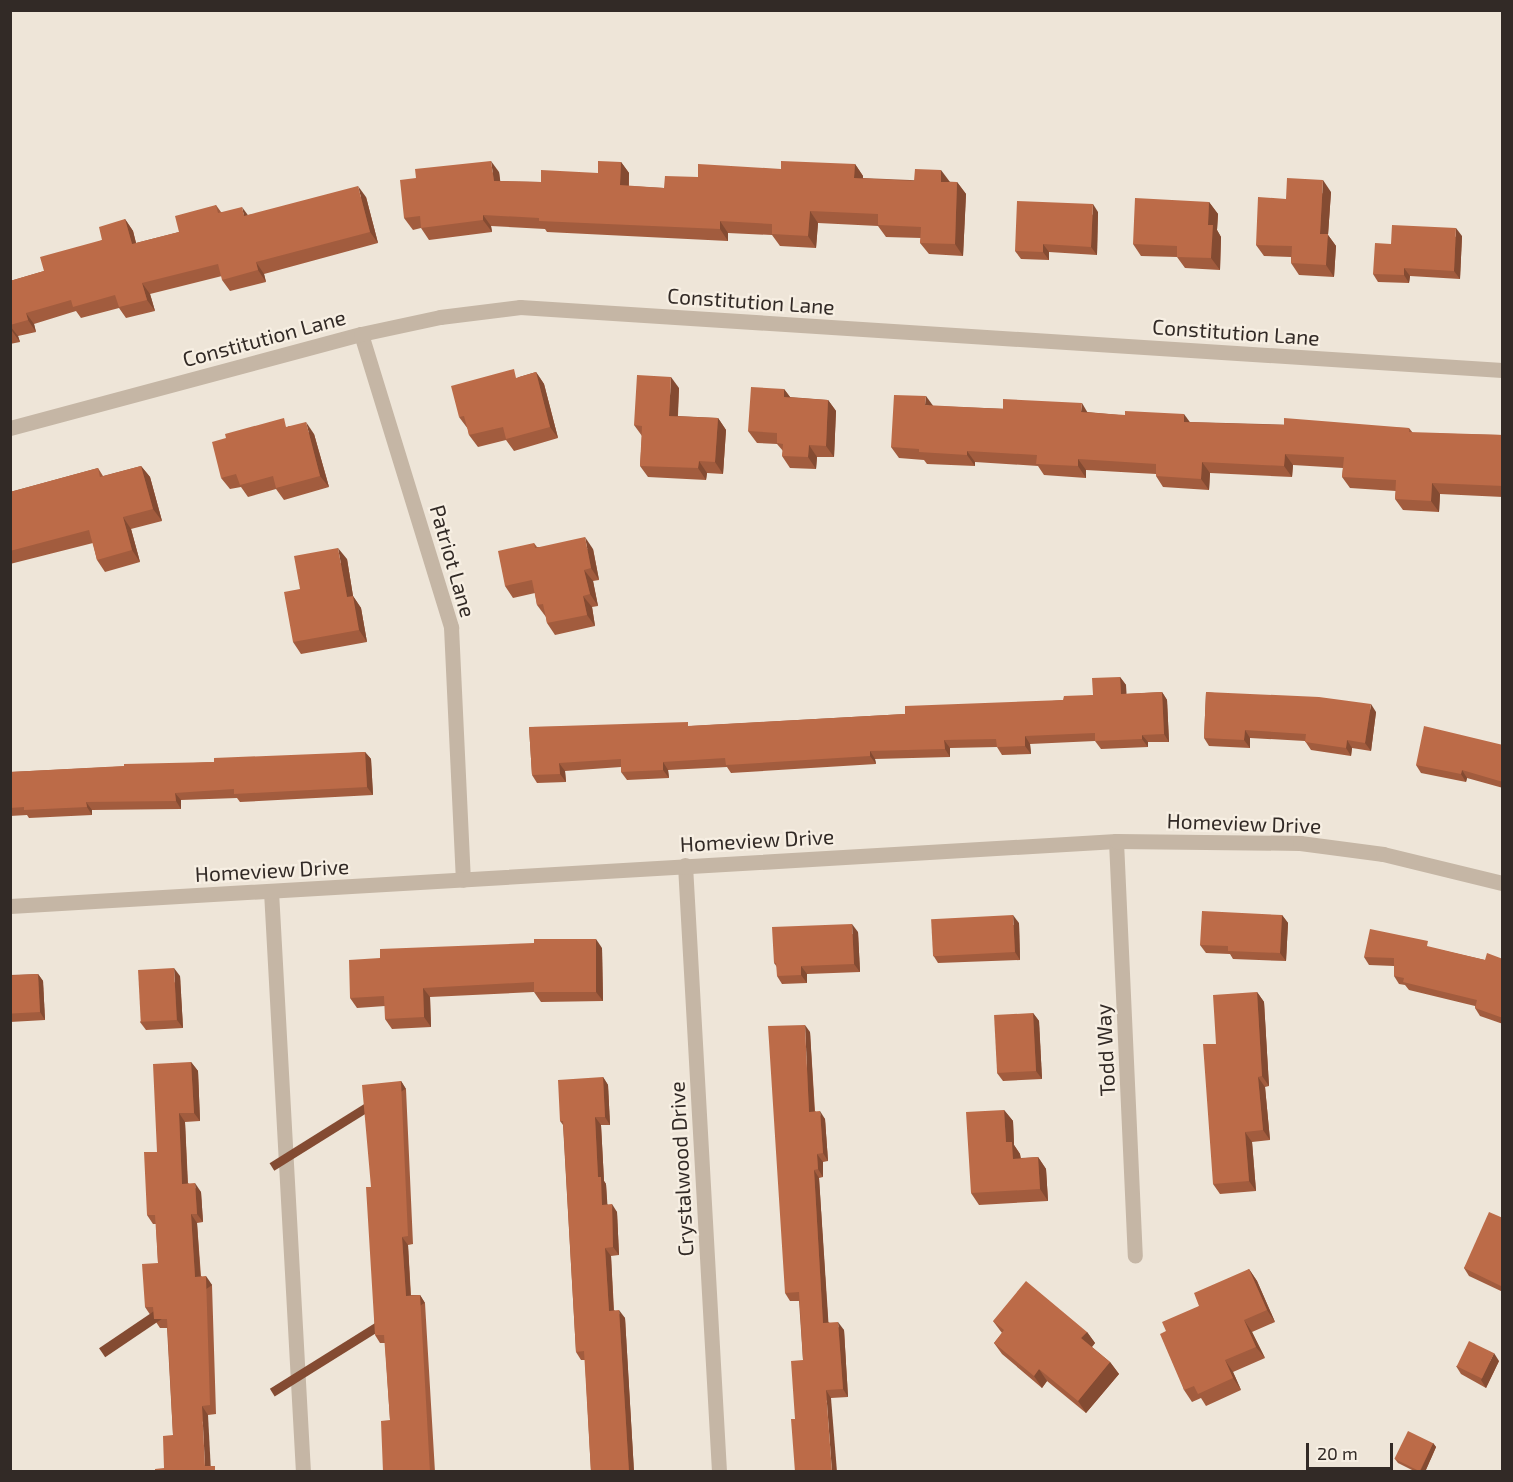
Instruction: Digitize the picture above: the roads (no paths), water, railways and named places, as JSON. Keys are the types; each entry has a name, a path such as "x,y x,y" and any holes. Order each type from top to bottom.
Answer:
{"street":[{"name":"Constitution Lane","path":"10,428 361,333 440,318 520,307 1503,370"},
{"name":"Patriot Lane","path":"361,333 451,627 463,880"},
{"name":"Homeview Drive","path":"10,906 1116,841 1300,843 1383,854 1503,883"},
{"name":"Todd Way","path":"1116,841 1135,1256"},
{"name":"Crystalwood Drive","path":"685,865 719,1472"},
{"path":"271,891 303,1472"}]}
